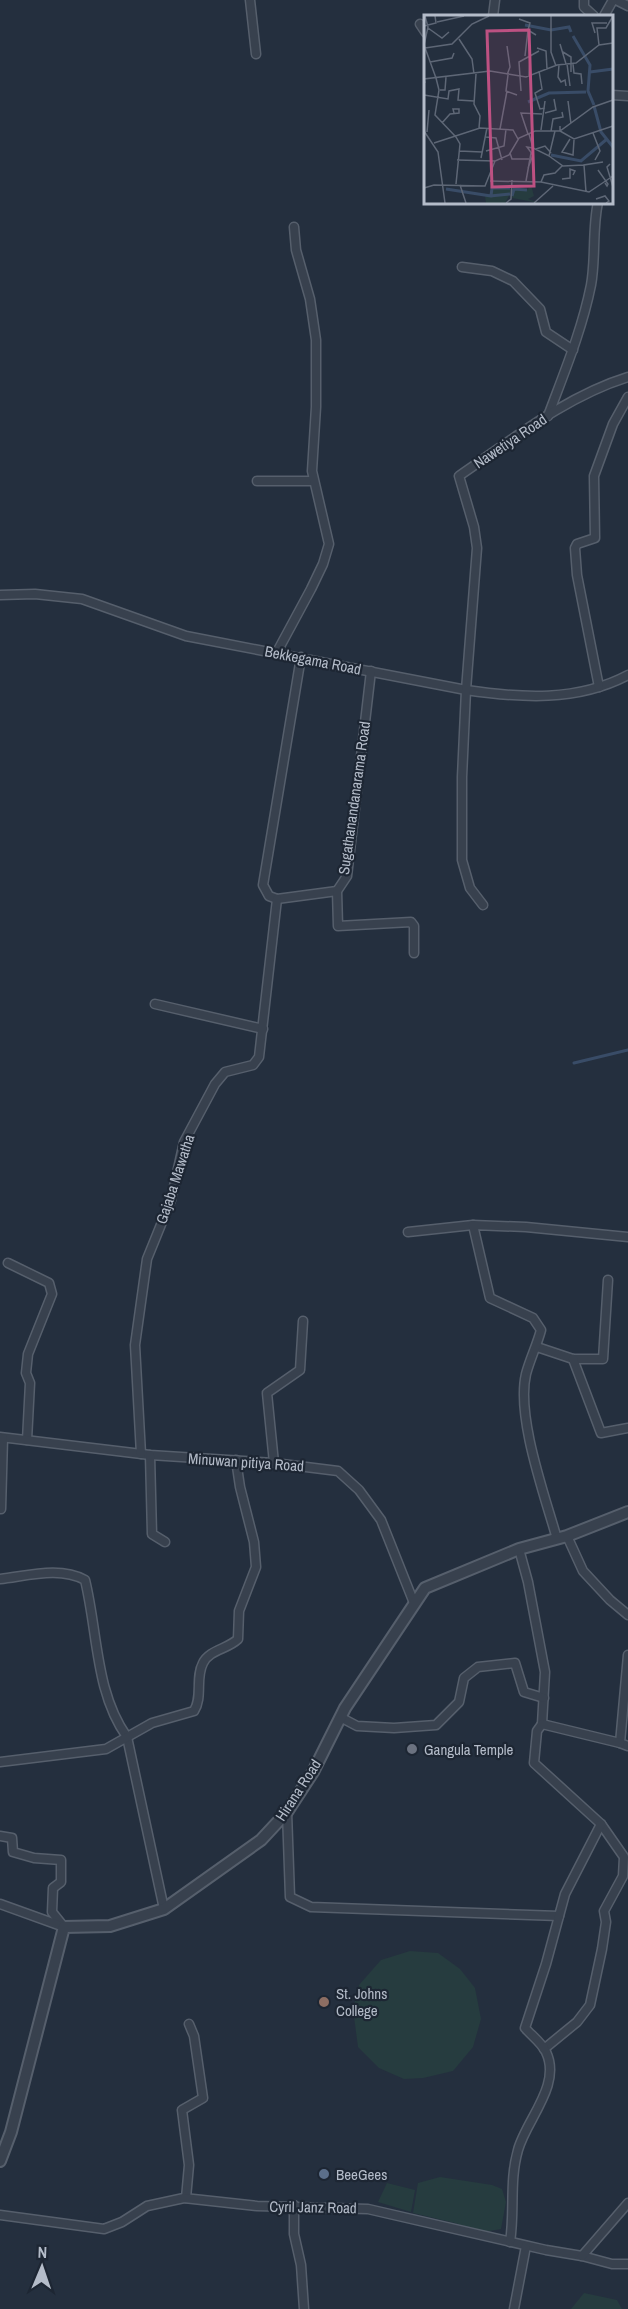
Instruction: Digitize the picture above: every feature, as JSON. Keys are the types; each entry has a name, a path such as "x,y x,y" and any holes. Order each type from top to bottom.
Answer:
{"street":[{"path":"250,0 256,54"},
{"path":"493,15 495,0"},
{"path":"584,0 584,7 593,15"},
{"path":"605,15 614,0 628,6"},
{"path":"420,24 424,30"},
{"path":"613,95 628,96"},
{"path":"548,417 573,350 591,283 593,222 598,204"},
{"path":"277,652 311,590 329,544 312,471 316,407 316,340 310,300 296,250 294,227"},
{"path":"462,267 492,271 513,281 540,309 546,332 573,350"},
{"name":"Nawetiya Road","path":"466,690 477,548 474,527 459,476 600,385 628,377"},
{"path":"600,687 577,575 575,548 577,544 595,538 594,476 613,424 628,397"},
{"path":"257,481 313,481"},
{"name":"Bekkegama Road","path":"0,595 35,594 82,599 186,636 513,697 562,695 600,687 628,675"},
{"path":"301,657 263,885 269,896 277,899 337,891"},
{"name":"Sugathanandanarama Road","path":"371,671 347,876 337,891 338,926 411,922 414,926 414,953"},
{"path":"466,690 462,777 462,860 470,888 483,905"},
{"name":"Gajaba Mawatha","path":"165,1542 152,1534 135,1345 147,1259 171,1200 184,1142 215,1084 225,1072 253,1065 259,1057 277,899"},
{"path":"155,1004 263,1029"},
{"path":"473,1225 490,1298 533,1318 541,1330 526,1374 524,1396 533,1457 562,1537 583,1570 610,1600 628,1615"},
{"path":"408,1232 473,1225 525,1227 628,1238"},
{"path":"8,1263 49,1283 52,1294 28,1354 26,1373 30,1383 27,1440"},
{"path":"537,1347 573,1359 603,1359 608,1280"},
{"path":"274,1463 267,1393 300,1370 303,1321"},
{"path":"573,1359 602,1432 628,1428"},
{"path":"1,1437 1,1509"},
{"name":"Minuwan pitiya Road","path":"1,1437 145,1455 274,1463 338,1471 359,1490 381,1520 414,1603"},
{"path":"0,1762 106,1749 152,1723 194,1711 198,1705 202,1664 212,1653 231,1646 238,1639 239,1611 256,1567 254,1542 236,1461"},
{"name":"Hirana Road","path":"64,1927 110,1926 164,1909 261,1840 287,1812 313,1772 340,1717 425,1588 519,1549 562,1537 628,1512"},
{"path":"519,1549 528,1582 545,1672 542,1724 537,1731 534,1763 601,1824 624,1857 623,1876 604,1911 606,1922 602,1949 590,2005 577,2022 544,2049"},
{"path":"0,1579 64,1572 85,1580 103,1684 114,1720 127,1737 164,1909"},
{"path":"542,1724 624,1744 628,1655"},
{"path":"340,1717 357,1726 394,1728 436,1725 459,1702 464,1678 478,1667 515,1663 524,1692 544,1698"},
{"path":"287,1812 290,1897 310,1907 559,1916"},
{"path":"510,2242 511,2185 518,2149 550,2077 546,2052 525,2028 565,1894 601,1824"},
{"path":"0,1836 12,1838 13,1852 34,1858 61,1860 61,1882 53,1888 52,1912 64,1927"},
{"path":"0,1904 64,1927"},
{"path":"0,2161 11,2132 64,1927"},
{"path":"186,2198 189,2165 182,2110 203,2098 194,2036 189,2024"},
{"name":"Cyril Janz Road","path":"0,2215 104,2229 122,2222 147,2206 186,2198 257,2206 294,2205 368,2209 526,2246 612,2264 628,2264"},
{"path":"582,2256 628,2203"},
{"path":"294,2205 294,2234 301,2265 304,2309"},
{"path":"514,2309 526,2246"}],"green space":[{"path":"410,1951 438,1953 460,1969 475,1988 481,2019 473,2047 453,2071 423,2078 404,2079 379,2068 358,2047 353,2009 359,1985 381,1960"},
{"path":"440,2177 492,2185 502,2189 506,2202 501,2229 483,2232 413,2213 418,2183"},
{"path":"387,2183 415,2190 411,2212 378,2202"},
{"path":"584,2293 617,2300 622,2309 571,2309"}],"waterway":[{"path":"574,1063 628,1050"}],"place":[{"name":"Gangula Temple","path":"412,1749"},
{"name":"St. Johns College","path":"324,2002"},
{"name":"BeeGees","path":"324,2174"}]}
